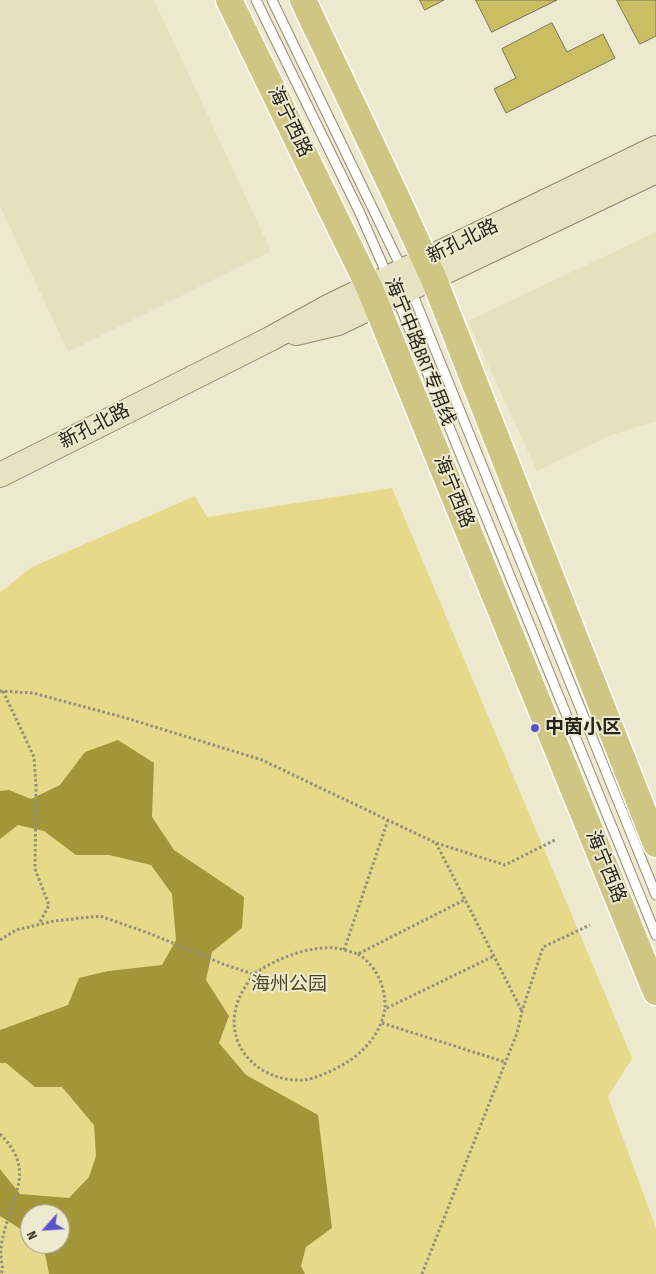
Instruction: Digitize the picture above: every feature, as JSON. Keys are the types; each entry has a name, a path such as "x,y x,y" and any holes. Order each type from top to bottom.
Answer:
{"main road":[{"name":"海宁西路","path":"229,0 400,282 656,844"},
{"name":"海宁西路","path":"303,0 395,194 400,282 656,992"},
{"name":"新孔北路","path":"400,282 656,148"},
{"name":"新孔北路","path":"0,475 270,339 330,306 400,282 656,171"}],"lane":[{"name":"海宁中路BRT专用线","path":"256,0 359,211 400,282 656,934"},
{"name":"海宁中路BRT专用线","path":"272,0 400,282 656,895"}],"path":[{"path":"39,925 48,905 36,869 37,838 34,757 2,691 33,693 107,713 262,760 436,843 505,865 555,840"},
{"path":"344,950 388,820"},
{"path":"436,843 522,1011"},
{"path":"358,954 466,899"},
{"path":"0,940 16,930 54,921 100,916 253,974"},
{"path":"422,1274 517,1033 522,1011 543,947 590,925"},
{"path":"336,948 358,954 368,963 380,980 385,1000 382,1023 372,1040 361,1052 338,1068 316,1078 298,1080 277,1077 249,1061 240,1050 235,1037 234,1021 237,1004 253,974 284,957 316,949 336,948"},
{"path":"385,1009 494,956"},
{"path":"382,1023 505,1062"},
{"path":"0,1134 18,1158 20,1180 4,1233 0,1255 3,1269 1,1274"}],"shaded area":[{"path":"0,0 154,0 271,251 68,352 0,206"},
{"path":"656,232 656,421 611,435 537,471 468,321"},
{"path":"118,740 154,763 152,817 174,850 244,897 242,928 212,952 206,980 229,1016 219,1043 246,1075 318,1115 332,1228 306,1247 301,1266 305,1274 49,1274 45,1254 70,1254 70,1204 20,1204 20,1229 0,1216 0,1169 20,1194 69,1198 89,1177 96,1156 94,1125 62,1087 35,1087 6,1063 0,1063 0,1030 68,1005 79,978 108,971 162,965 176,940 172,894 151,865 109,855 76,855 44,831 18,825 0,839 0,791 9,790 31,799 60,785 85,752"}],"green space":[{"name":"海州公园","path":"392,488 632,1058 608,1097 656,1228 656,1274 0,1274 0,592 32,567 195,496 207,517"}],"building":[{"path":"420,0 444,0 425,10"},
{"path":"476,0 557,0 492,32"},
{"path":"617,0 656,0 656,36 640,44"},
{"path":"552,23 567,52 603,34 615,58 506,113 494,89 516,78 502,49"}],"place":[{"name":"中茵小区","path":"535,728"}]}
